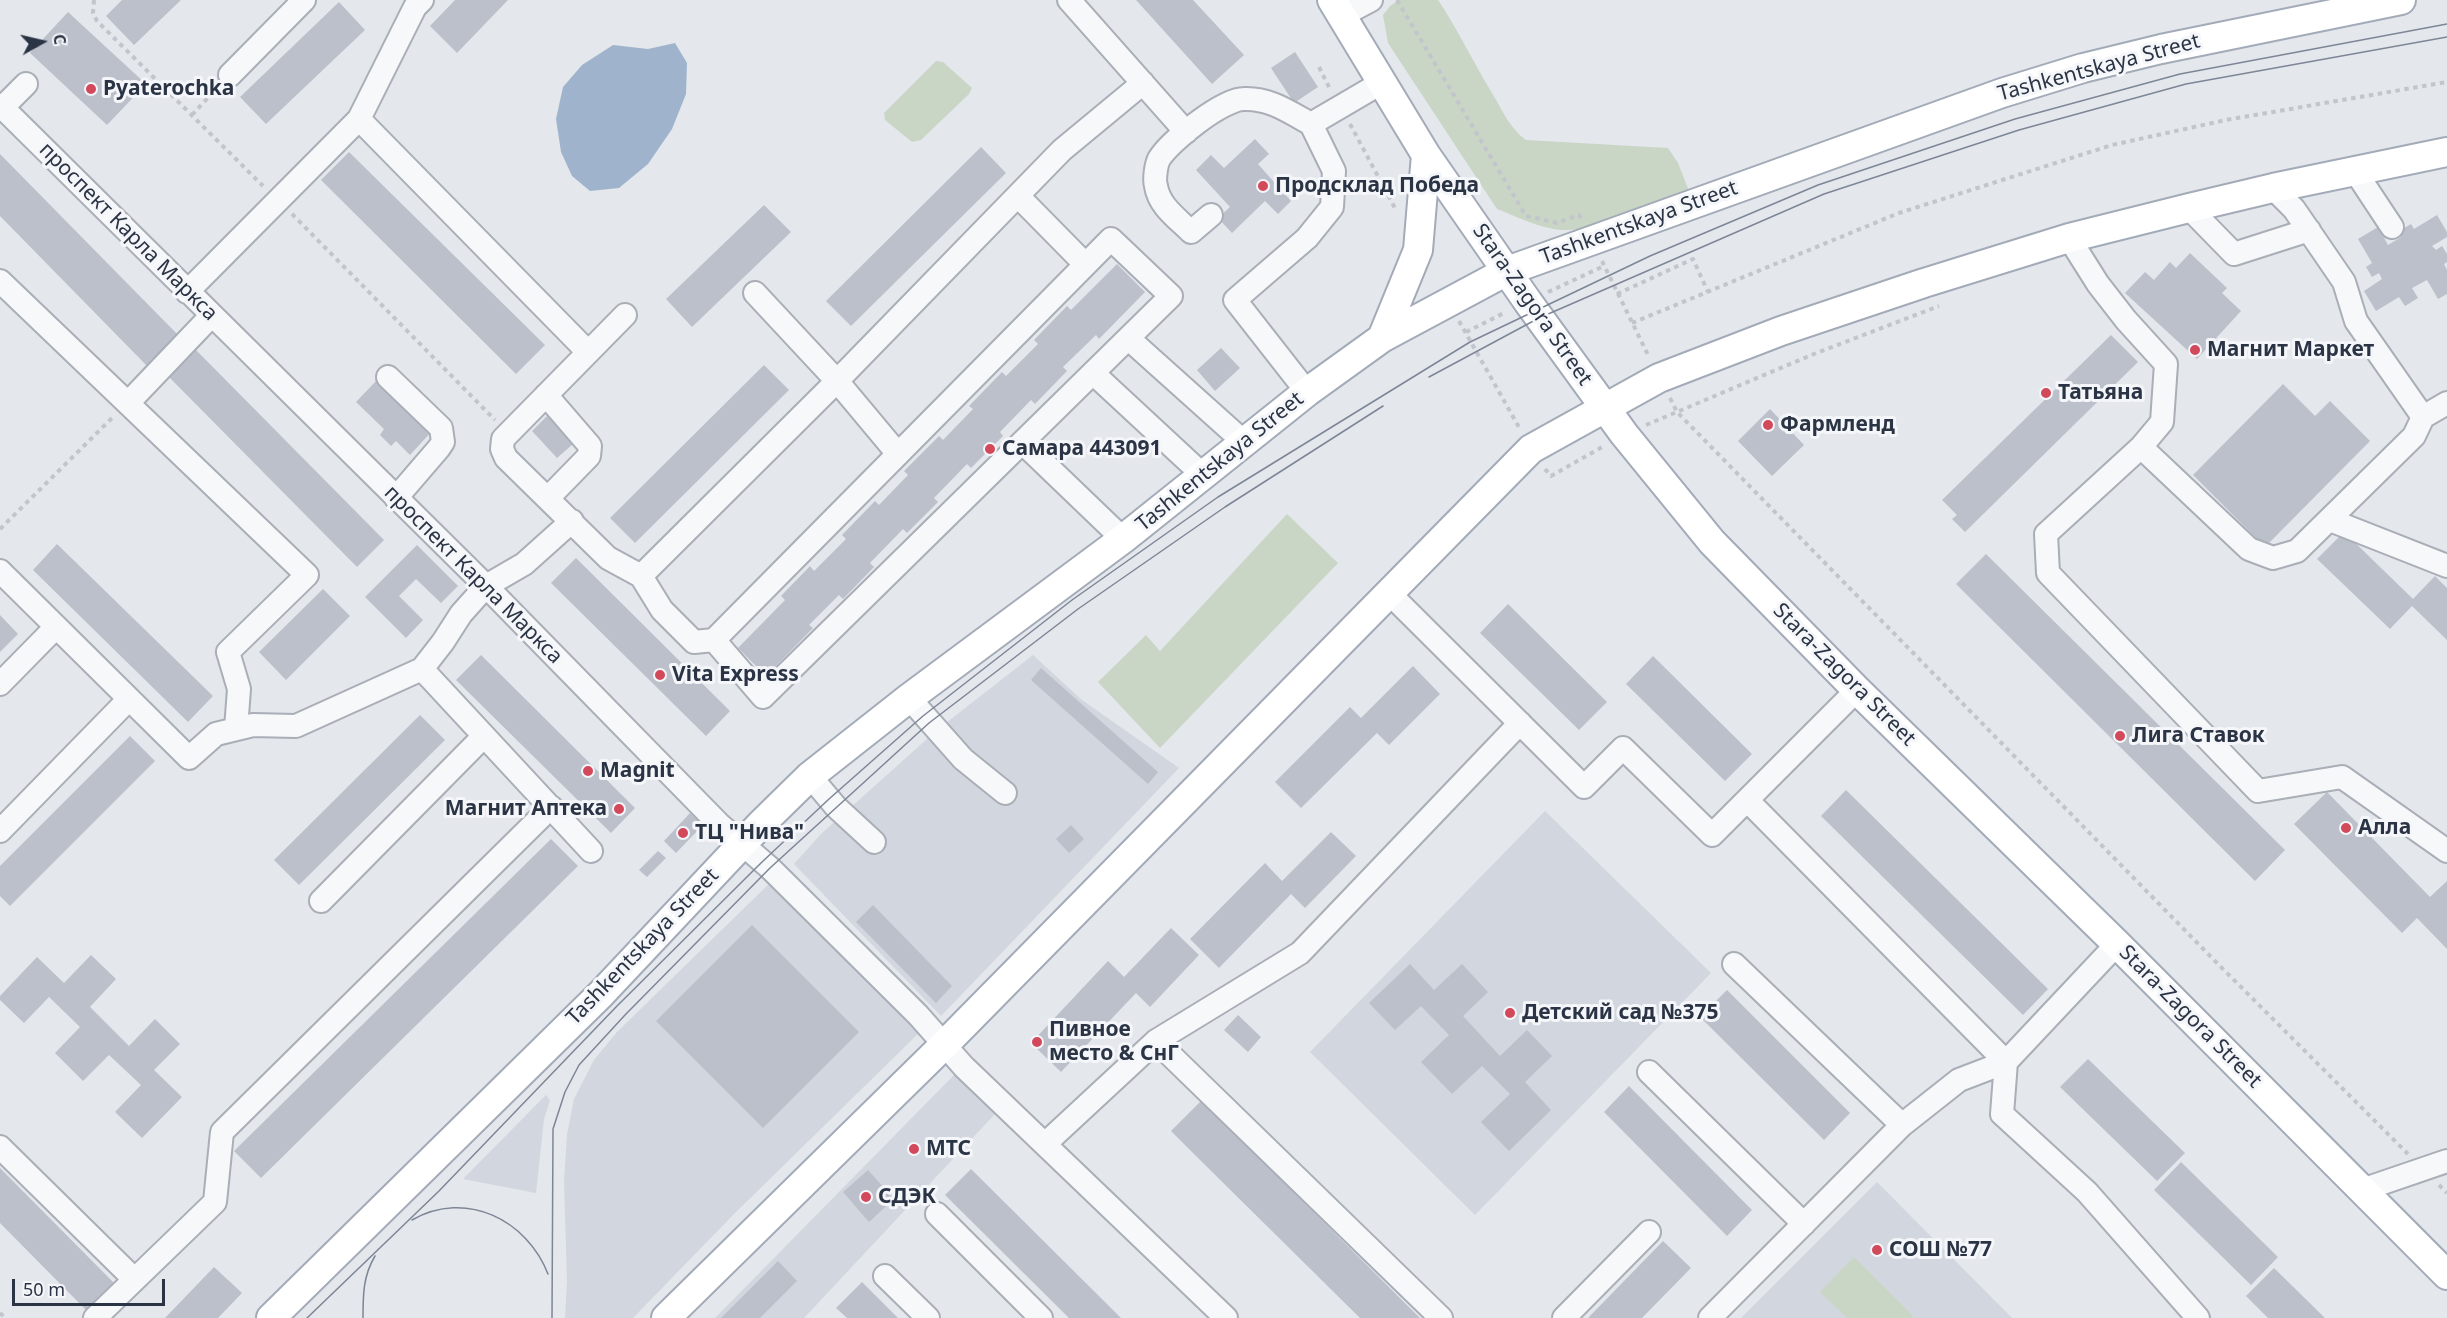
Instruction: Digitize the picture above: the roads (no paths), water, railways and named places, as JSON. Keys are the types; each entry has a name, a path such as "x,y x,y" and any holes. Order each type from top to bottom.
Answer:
{"main road":[{"name":"Tashkentskaya Street","path":"272,1318 601,994 741,844 810,776 909,698 1123,539 1307,392 1382,338 1507,271 1961,107 2083,68 2161,49 2401,0"},
{"name":"Stara-Zagora Street","path":"1336,8 1426,155 1507,271 1624,434 1712,542 1857,690 2116,944 2447,1275"},
{"path":"666,1318 945,1044 1531,449 1659,378 1781,331 1924,283 2069,238 2273,188 2447,152"},
{"path":"1382,338 1418,250 1426,155"}],"street":[{"path":"230,75 304,0"},
{"path":"187,292 359,119 415,8 422,0"},
{"path":"1069,0 1186,132"},
{"path":"1336,8 1371,0"},
{"path":"641,576 837,381 1062,150 1143,83"},
{"path":"1311,124 1381,83"},
{"path":"1,107 26,84"},
{"path":"1211,215 1191,232 1160,202 1155,183 1159,160 1186,132 1215,109 1242,98 1269,100 1311,124 1334,171 1332,207 1307,238 1235,300 1307,392"},
{"name":"проспект Карла Маркса","path":"1,107 486,586 710,816 770,868 945,1044 964,1067 1046,1143 1226,1318"},
{"path":"359,119 588,352"},
{"path":"2355,171 2392,227"},
{"path":"2273,188 2294,209 2344,282 2356,321 2423,417"},
{"path":"1018,196 1085,264"},
{"path":"2189,208 2234,254 2309,230"},
{"path":"2069,238 2098,284 2126,320 2166,364 2162,422 2141,447 2046,534 2048,573 2258,791 2342,777 2447,851"},
{"path":"625,315 503,439 502,449 506,458 572,520 608,558 641,576 662,610 694,642 714,640 1111,239 1171,296 763,697 714,640"},
{"path":"0,281 306,575 228,652 239,689 236,729"},
{"path":"755,293 837,381 898,454"},
{"path":"128,403 212,315"},
{"path":"1129,339 1245,443"},
{"path":"1094,374 1204,476"},
{"path":"388,377 441,428 443,435 439,448 396,498"},
{"path":"546,395 591,446 589,456 548,498"},
{"path":"2141,447 2249,549 2272,558 2297,551 2414,436 2423,417 2447,403"},
{"path":"1023,443 1123,539"},
{"path":"0,571 189,758 216,734 253,725 296,726 422,669 461,614 486,586 524,564 572,520"},
{"path":"2330,520 2447,566"},
{"path":"1389,593 1584,787 1623,748 1712,835 1857,690"},
{"path":"0,684 56,627"},
{"path":"422,669 591,851"},
{"path":"909,698 963,759 1005,793"},
{"path":"0,831 129,699"},
{"path":"1046,1143 1156,1041 1300,953 1520,723"},
{"path":"321,901 484,736"},
{"path":"810,776 836,807 874,842"},
{"path":"1747,800 2006,1062 2002,1114 2087,1192 2199,1318"},
{"path":"95,1318 215,1202 222,1132 551,807"},
{"path":"1710,1318 1902,1125 1959,1080 2006,1062 2116,944"},
{"path":"1734,964 1902,1125"},
{"path":"1156,1041 1441,1318"},
{"path":"1649,1072 1804,1224"},
{"path":"0,1147 134,1279"},
{"path":"2362,1190 2447,1161"},
{"path":"938,1214 1041,1318"},
{"path":"1564,1318 1649,1232"},
{"path":"885,1276 928,1318"}],"water":[{"path":"675,43 687,63 686,94 672,129 648,164 619,188 590,191 572,176 561,152 556,119 563,87 582,65 613,45 648,49"}],"tram line":[{"path":"307,1318 439,1191 617,1006 762,862 923,716 1072,600 1218,497 1470,342 1650,256 1818,185 2015,119 2180,74 2447,24"},
{"path":"1429,377 1539,318 1824,194 2019,130 2186,84 2447,37"},
{"path":"552,1318 553,1129 565,1092 579,1065 770,868 929,723 1078,609 1225,507 1383,406"},
{"path":"412,1220 432,1211 453,1208 473,1209 492,1215 510,1225 525,1238 538,1255 548,1274"},
{"path":"363,1318 366,1278 375,1256"}],"place":[{"name":"Pyaterochka","path":"91,89"},
{"name":"Продсклад Победа","path":"1263,186"},
{"name":"Магнит Маркет","path":"2195,350"},
{"name":"Татьяна","path":"2046,393"},
{"name":"Фармленд","path":"1768,425"},
{"name":"Самара 443091","path":"990,449"},
{"name":"Vita Express","path":"660,675"},
{"name":"Лига Ставок","path":"2120,736"},
{"name":"Magnit","path":"588,771"},
{"name":"Магнит Аптека","path":"619,809"},
{"name":"Алла","path":"2346,828"},
{"name":"ТЦ \"Нива\"","path":"683,833"},
{"name":"Детский сад №375","path":"1510,1013"},
{"name":"Пивное место & СнГ","path":"1037,1042"},
{"name":"МТС","path":"914,1149"},
{"name":"СДЭК","path":"866,1197"},
{"name":"СОШ №77","path":"1877,1250"}]}
